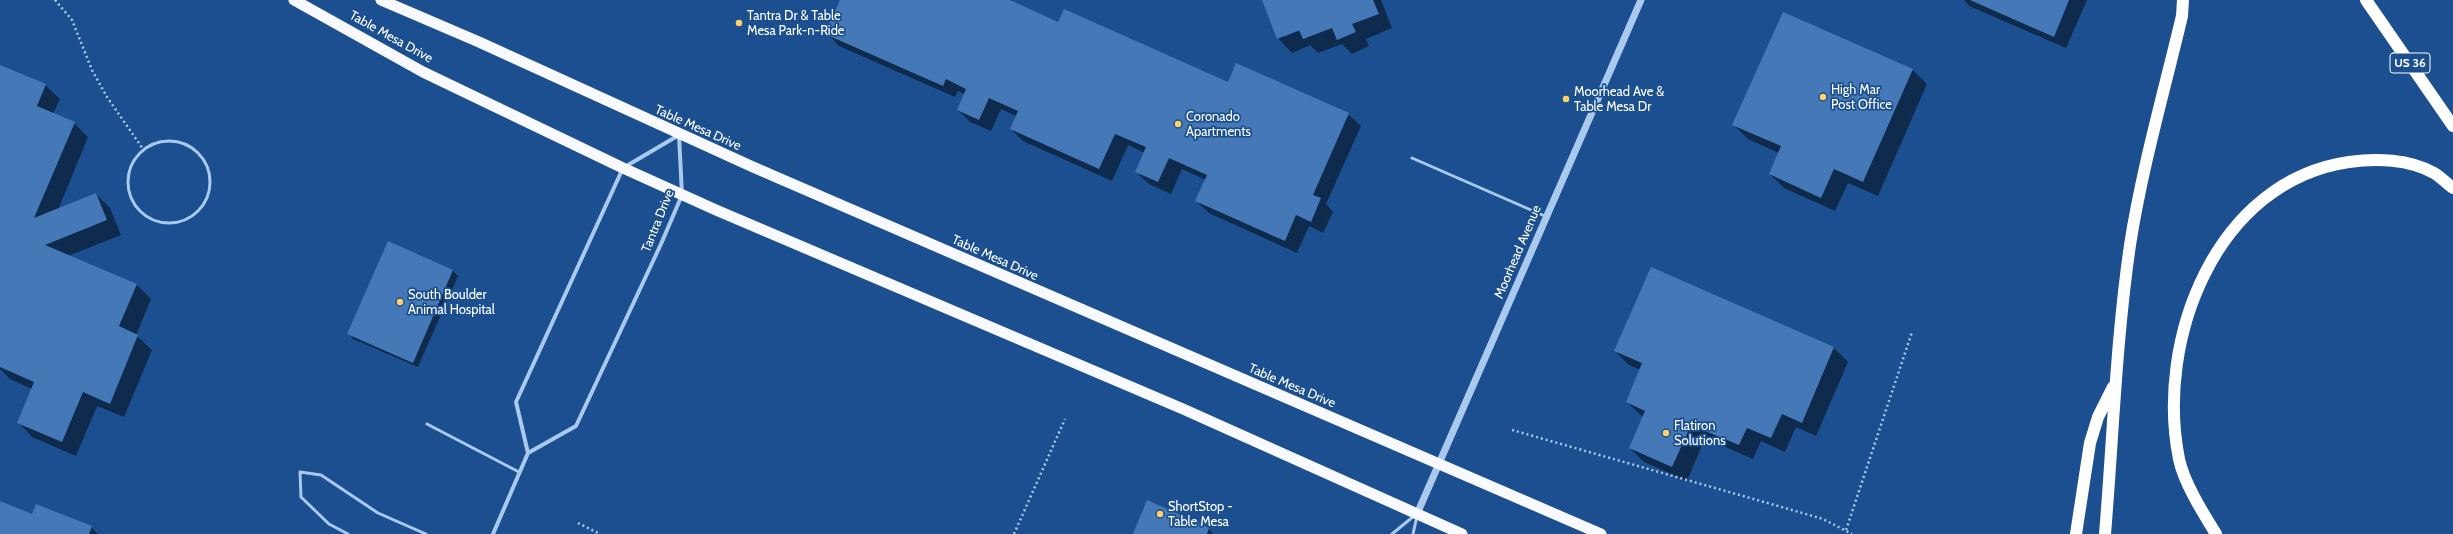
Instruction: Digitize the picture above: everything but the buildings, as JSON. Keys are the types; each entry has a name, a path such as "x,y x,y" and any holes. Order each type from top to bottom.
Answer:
{"highway":[{"name":"Table Mesa Drive","path":"294,0 424,72 622,168 1183,409 1462,534"},
{"name":"Table Mesa Drive","path":"381,0 479,42 679,135 1601,534"},
{"path":"2105,534 2116,380 2130,245 2140,194 2182,16 2183,0"},
{"name":"US 36","path":"2366,0 2453,126"},
{"path":"2216,534 2202,511 2179,460 2174,426 2175,372 2186,320 2198,286 2225,240 2245,214 2267,194 2306,172 2335,164 2364,160 2394,161 2434,173 2453,188"},
{"path":"2076,534 2090,443 2098,417 2116,380"}],"street":[{"name":"Moorhead Avenue","path":"1417,514 1642,0"},
{"path":"493,534 528,453 516,402 622,168 679,135"},
{"name":"Tantra Drive","path":"528,453 576,426 661,244 682,195 679,135"}],"lane":[{"path":"160,141 179,141 195,149 207,164 211,182 207,200 195,215 178,223 159,223 142,215 131,200 127,181 131,163 143,149 160,141"},
{"path":"1412,158 1546,217"},
{"path":"427,424 519,472"},
{"path":"348,534 329,524 301,497 300,472 322,475 378,513 426,534"},
{"path":"1392,534 1417,514"},
{"path":"1413,534 1417,514"}],"path":[{"path":"55,0 72,20 92,70 108,97 143,149"},
{"path":"1846,530 1912,332"},
{"path":"1014,534 1065,419"},
{"path":"1512,430 1823,519 1852,534"},
{"path":"578,523 600,534"}],"place":[{"name":"Tantra Dr & Table Mesa Park-n-Ride","path":"739,23"},
{"name":"High Mar Post Office","path":"1823,97"},
{"name":"Moorhead Ave & Table Mesa Dr","path":"1566,99"},
{"name":"Coronado Apartments","path":"1178,124"},
{"name":"South Boulder Animal Hospital","path":"400,302"},
{"name":"Flatiron Solutions","path":"1666,433"},
{"name":"ShortStop - Table Mesa","path":"1160,514"}]}
